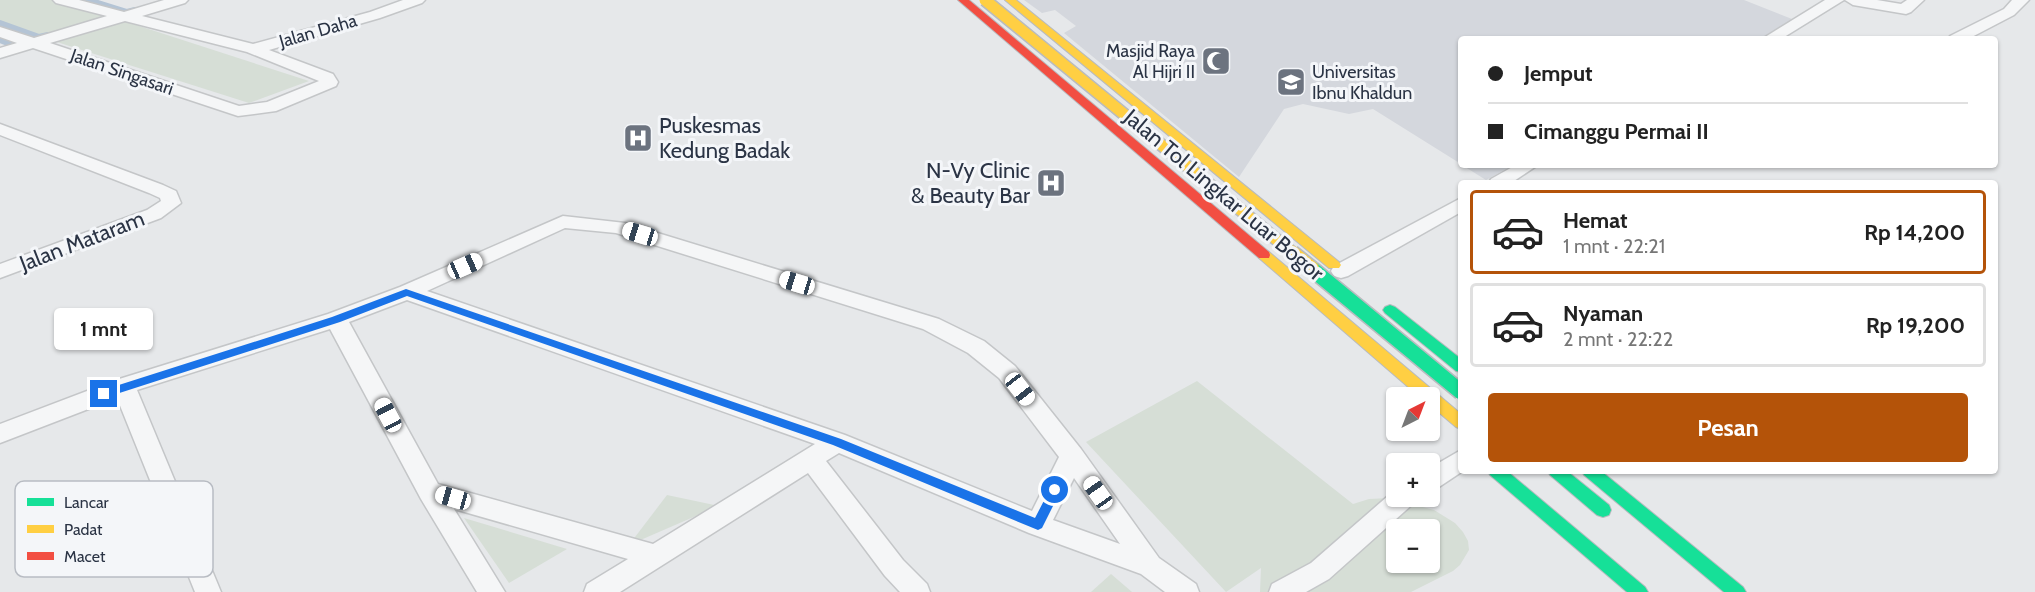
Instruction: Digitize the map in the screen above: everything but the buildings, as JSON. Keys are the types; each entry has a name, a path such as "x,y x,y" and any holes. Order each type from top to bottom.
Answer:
{"highway":[{"name":"Jalan Tol Lingkar Luar Bogor","path":"955,0 1272,281"},
{"path":"963,0 1156,162 1457,429"},
{"name":"Jalan Tol Lingkar Luar Bogor","path":"985,0 1458,390"},
{"path":"1010,0 1346,275"},
{"path":"1156,162 1193,151"},
{"path":"1378,301 1458,365"},
{"name":"Jalan Tol Lingkar Luar Bogor","path":"1307,310 1397,387"},
{"path":"1440,420 1457,429"},
{"path":"1500,474 1639,592"},
{"path":"1519,474 1656,592"},
{"path":"1560,474 1611,516"},
{"path":"1594,474 1737,592"}],"street":[{"name":"Jalan Daha","path":"61,0 253,50 330,80 328,84 270,107 243,112"},
{"path":"0,53 180,0"},
{"name":"Jalan Daha","path":"253,50 375,15 417,0"},
{"path":"1775,36 1836,0"},
{"path":"1853,0 1904,9 1916,0"},
{"path":"1962,36 2008,12 2021,0"},
{"name":"Jalan Singasari","path":"0,32 243,112"},
{"name":"Jalan Mataram","path":"0,129 169,195 171,202 163,209 0,271"},
{"path":"1503,180 1524,168"},
{"path":"1346,275 1458,206"},
{"path":"0,434 124,386 336,319 406,292 563,222 618,227 931,324 976,347 1007,372 1072,456 1150,566"},
{"path":"406,292 837,442 1038,525 1150,566 1186,592"},
{"path":"336,319 430,492 492,592"},
{"path":"124,386 163,481"},
{"path":"597,592 837,442"},
{"path":"1038,525 1072,456"},
{"path":"811,459 894,568 917,592"},
{"path":"1440,474 1458,462"},
{"path":"430,492 657,556"},
{"path":"1282,592 1320,571 1393,507"},
{"path":"202,577 208,592"}],"shaded area":[{"path":"0,0 59,0 309,81 249,103 0,24"},
{"name":"Universitas Ibnu Khaldun","path":"1024,0 1744,0 1792,19 1766,36 1458,36 1458,162 1373,109 1349,114 1303,104 1284,109 1239,177 1064,33 1076,26 1055,10 1042,13"},
{"path":"1467,168 1508,168 1486,180"},
{"path":"1197,381 1353,504 1369,499 1386,498 1386,507 1423,507 1434,510 1455,523 1468,541 1469,550 1460,565 1453,571 1411,592 1260,592 1261,568 1226,592 1086,442"},
{"path":"667,495 719,506 629,545"},
{"path":"464,518 567,549 509,583"},
{"path":"1111,574 1132,592 1091,592"}],"waterway":[{"path":"88,0 127,12 135,10"},
{"path":"0,23 39,37 48,35"},
{"path":"0,40 13,45"}],"traffic: fast":[{"path":"1312,269 1458,390"},
{"path":"1390,310 1458,365"},
{"path":"1500,474 1639,592"},
{"path":"1560,474 1603,510"},
{"path":"1594,474 1737,592"}],"traffic: slow":[{"path":"985,0 1312,269"},
{"path":"1010,0 1334,265"},
{"path":"1264,255 1458,420"}],"traffic: jam":[{"path":"963,0 1264,255"}],"place":[{"name":"Masjid Raya Al Hijri II","path":"1216,61"},
{"name":"Universitas Ibnu Khaldun","path":"1291,82"},
{"name":"Puskesmas Kedung Badak","path":"638,138"},
{"name":"N-Vy Clinic & Beauty Bar","path":"1051,183"}],"route":[{"path":"104,394 336,319 406,292 837,442 1038,525 1055,490"}]}
